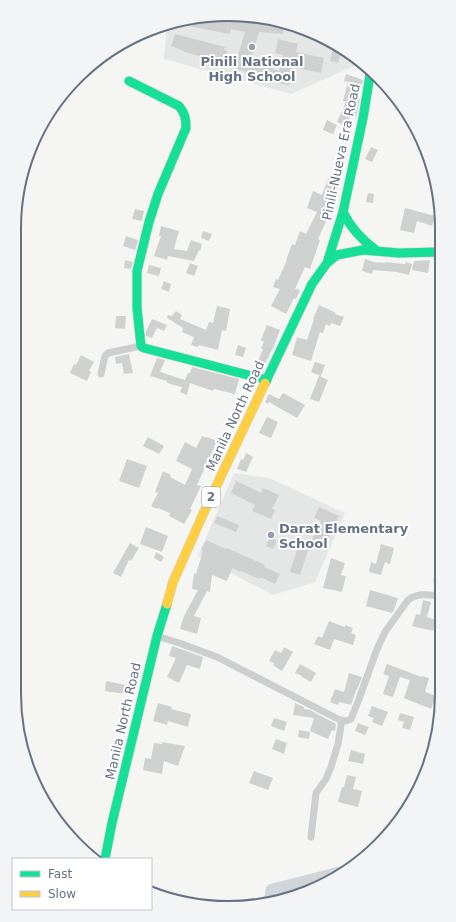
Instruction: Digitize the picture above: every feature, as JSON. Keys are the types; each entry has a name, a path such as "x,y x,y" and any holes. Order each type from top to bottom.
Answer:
{"main road":[{"name":"Pinili-Nueva Era Road","path":"327,263 344,212 370,78"},
{"path":"129,81 179,106 183,110 186,120 186,128 158,194 149,222 137,271 137,308 141,346 267,380"},
{"path":"344,212 352,229 377,251"},
{"name":"Manila North Road","path":"104,858 157,636 178,568 312,284 327,263 337,255 363,250 399,253 435,252"}],"street":[{"path":"101,374 105,356 108,353 141,346"},
{"path":"157,636 217,657 346,721 351,719 377,649 385,632 408,600 412,597 422,594 435,595"},
{"path":"311,837 316,794 326,779 331,767 338,744 342,720"}],"shaded area":[{"name":"Pinili National High School","path":"214,21 242,21 268,25 295,32 320,42 356,65 291,94 164,59 166,30"},
{"name":"Darat Elementary School","path":"234,473 269,478 345,513 315,582 273,595 198,556"}],"building":[{"path":"214,21 242,21 283,28 283,34 259,32 251,59 254,60 253,62 279,71 283,55 275,53 278,39 298,44 296,52 324,58 321,73 293,67 289,85 273,83 251,76 252,74 234,68 245,32 231,29 230,34 186,25"},
{"path":"175,34 225,47 224,50 227,51 225,63 184,52 171,46"},
{"path":"333,50 341,54 338,63 330,61"},
{"path":"346,74 363,80 358,98 360,99 356,117 351,115 346,126 337,122 346,102 343,101 348,82 344,81"},
{"path":"327,120 337,125 333,134 323,130"},
{"path":"371,147 378,150 372,162 365,159"},
{"path":"330,174 341,178 327,219 318,239 320,240 310,269 305,267 295,289 300,290 286,314 271,306 280,289 273,287 276,279 278,280 287,260 292,244 295,245 300,231 306,234 317,212 307,208 313,191 322,195"},
{"path":"368,193 374,194 373,203 366,202"},
{"path":"405,208 435,216 432,226 417,221 414,233 400,230"},
{"path":"135,209 144,211 142,221 132,219"},
{"path":"161,226 179,231 174,249 187,251 191,240 202,244 194,261 168,256 167,260 154,256 161,236 159,236"},
{"path":"203,231 212,234 209,241 201,238"},
{"path":"126,236 138,240 135,250 123,246"},
{"path":"365,259 374,262 405,264 406,262 412,264 409,275 397,272 373,270 372,274 362,271"},
{"path":"125,260 133,262 131,269 124,268"},
{"path":"430,260 428,273 412,270 414,261"},
{"path":"190,263 198,266 194,276 186,273"},
{"path":"149,265 161,268 159,276 147,273"},
{"path":"164,281 171,284 169,292 161,289"},
{"path":"319,305 344,317 340,326 331,323 330,326 326,324 323,333 320,332 311,361 292,355 297,337 307,340"},
{"path":"217,306 230,309 226,331 222,330 218,350 199,345 198,347 191,345 194,337 182,332 183,328 167,318 168,315 172,316 176,311 182,315 180,319 206,330 209,322 213,323"},
{"path":"116,316 126,316 125,329 115,328"},
{"path":"152,319 167,325 164,331 157,328 152,338 146,336 146,331"},
{"path":"267,325 280,330 264,366 257,364 263,349 261,348 264,342 261,340"},
{"path":"238,345 246,348 243,357 235,355"},
{"path":"129,354 133,373 124,374 122,363 116,364 115,357"},
{"path":"81,355 94,362 89,371 91,372 87,381 70,373 74,364 76,365"},
{"path":"157,358 165,360 160,372 185,380 192,367 239,379 235,394 214,389 213,391 190,383 187,395 180,392 182,387 150,376"},
{"path":"315,362 325,365 321,376 311,372"},
{"path":"319,376 328,380 319,402 310,399"},
{"path":"283,393 305,405 297,418 269,402 268,404 265,402 269,394 279,399"},
{"path":"267,417 278,422 271,438 259,433"},
{"path":"202,436 217,441 197,485 201,486 190,509 192,510 184,524 169,516 170,513 151,506 158,493 155,492 163,471 171,475 170,477 185,485 192,469 176,461 185,442 196,448"},
{"path":"148,437 164,446 159,454 143,446"},
{"path":"246,453 253,457 246,472 237,469 241,459 243,460"},
{"path":"127,459 147,466 139,488 119,481"},
{"path":"236,481 261,493 263,488 279,495 272,509 275,510 271,519 252,511 255,505 231,493"},
{"path":"319,507 339,516 323,549 310,543 321,521 314,518"},
{"path":"217,516 239,525 236,532 214,523"},
{"path":"146,527 168,536 162,552 140,544"},
{"path":"270,537 276,540 273,549 266,546"},
{"path":"206,540 265,565 264,567 280,574 275,584 260,577 259,579 232,568 227,581 212,575 210,592 207,591 194,616 201,618 197,634 180,629 184,616 198,590 192,589 194,573 196,574 203,551 201,550"},
{"path":"130,543 139,548 131,561 129,560 121,577 113,573"},
{"path":"299,544 309,547 300,575 290,572"},
{"path":"381,544 394,548 390,564 385,562 381,575 369,572 371,562 376,564"},
{"path":"156,552 164,557 161,562 154,558"},
{"path":"331,558 345,563 341,575 346,576 342,592 323,588"},
{"path":"370,590 398,598 392,613 366,606"},
{"path":"423,600 431,602 427,617 435,620 433,631 412,626 416,614 420,615"},
{"path":"329,621 345,627 345,625 353,628 351,633 356,635 353,645 334,639 330,650 314,644 318,636 322,638"},
{"path":"172,646 203,657 200,669 187,665 179,683 167,677 176,658 169,656"},
{"path":"284,647 293,652 282,671 273,665 274,663 269,661 275,650 281,653"},
{"path":"300,664 316,673 311,682 295,673"},
{"path":"387,664 422,677 429,678 425,692 435,696 431,709 404,698 410,680 400,677 393,697 383,694 389,676 383,674"},
{"path":"349,673 362,677 351,705 339,702 338,705 330,702 335,689 344,692"},
{"path":"106,681 126,685 125,694 105,691"},
{"path":"158,703 172,707 171,709 191,714 188,727 168,721 167,725 153,721"},
{"path":"295,703 304,707 304,709 310,710 336,724 335,731 332,730 328,739 310,731 314,718 293,715"},
{"path":"372,706 388,712 382,726 372,722 374,718 368,716"},
{"path":"400,713 414,717 410,730 402,728 404,722 398,720"},
{"path":"274,718 287,722 284,731 271,726"},
{"path":"358,723 369,727 365,735 355,731"},
{"path":"299,730 310,732 309,739 298,737"},
{"path":"276,739 287,743 284,754 272,749"},
{"path":"162,742 185,746 178,766 164,761 162,774 143,770 145,758 151,759 154,743 162,744"},
{"path":"351,750 365,754 363,764 348,761"},
{"path":"254,771 273,778 268,790 249,783"},
{"path":"347,775 356,777 353,789 362,791 358,807 338,802"}],"waterway":[{"path":"272,896 273,891 323,878"}],"traffic: fast":[{"path":"327,263 343,212 363,118 370,78"},
{"path":"129,81 179,106 184,114 186,125 158,194 149,222 137,271 137,308 141,346 267,380"},
{"path":"343,212 357,234 377,251"},
{"path":"265,383 312,284 327,263 337,255 363,250 399,253 435,252"},
{"path":"105,858 112,823 157,636 167,604"}],"traffic: slow":[{"path":"167,604 173,582 204,512 265,383"}],"place":[{"name":"Pinili National High School","path":"252,47"},
{"name":"Darat Elementary School","path":"271,535"}]}
